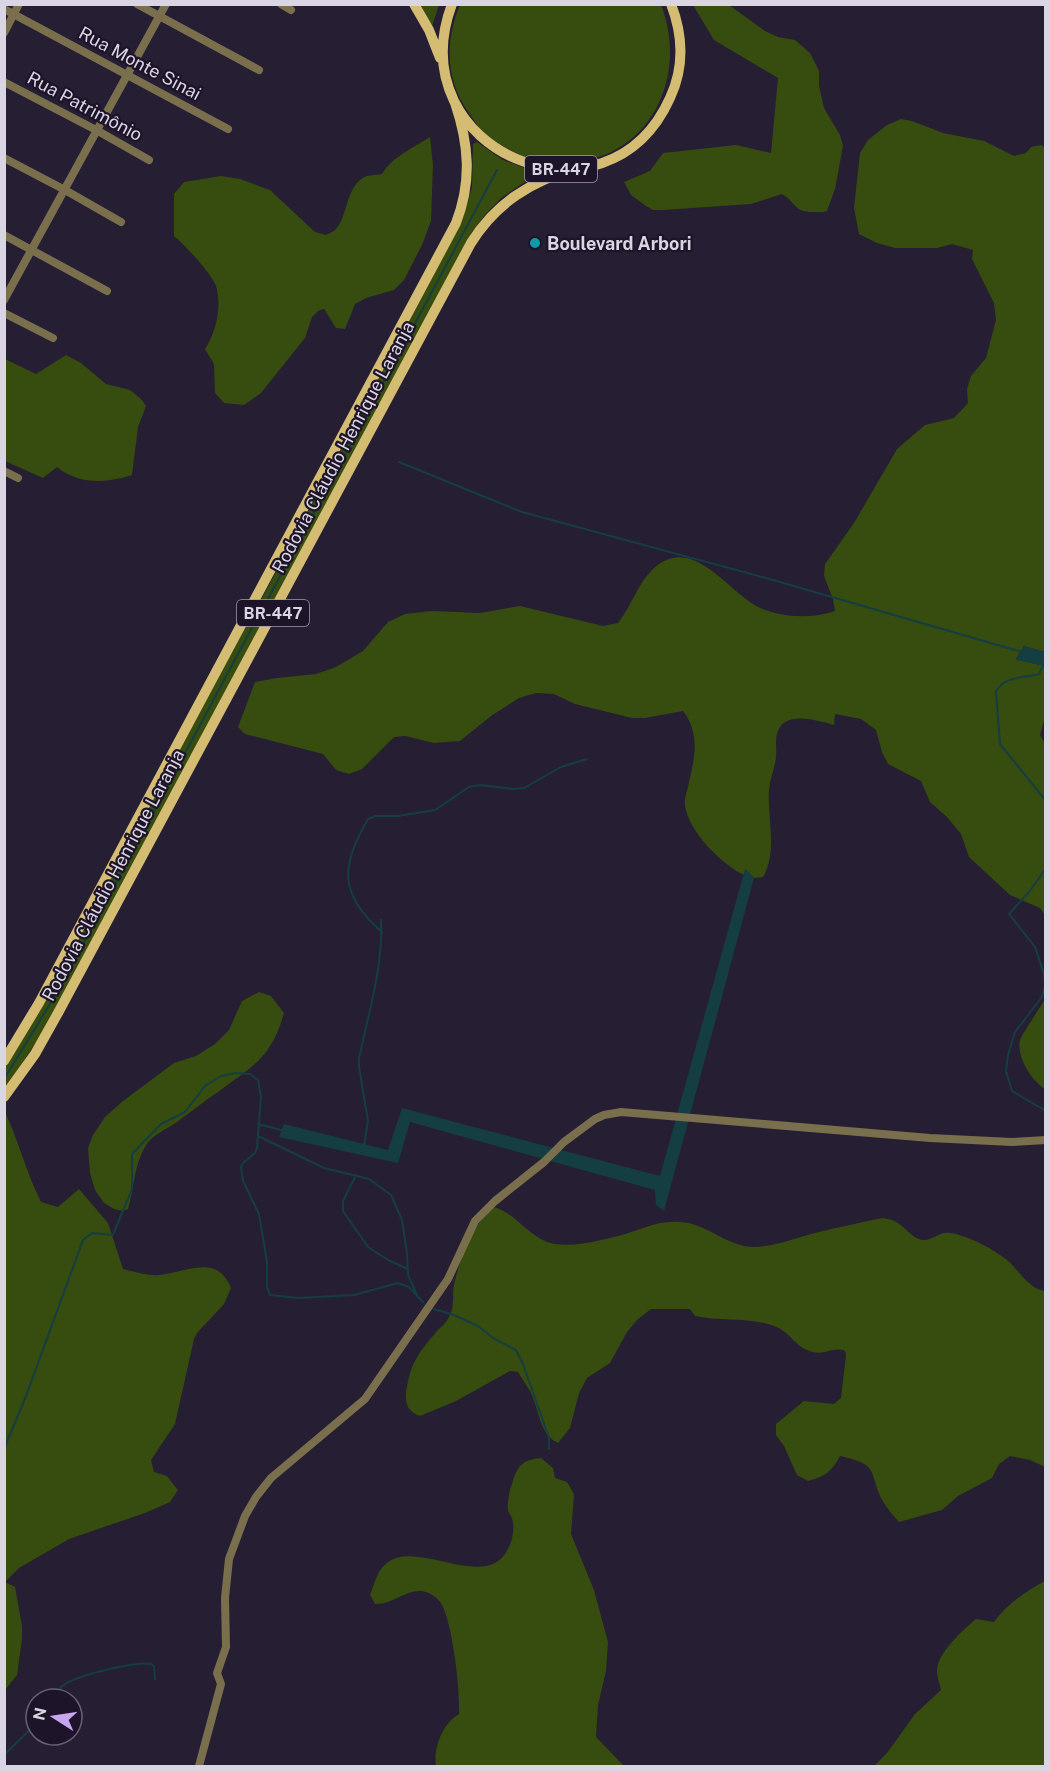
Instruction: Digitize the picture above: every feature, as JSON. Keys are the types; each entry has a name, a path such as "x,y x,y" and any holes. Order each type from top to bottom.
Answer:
{"main road":[{"path":"414,4 431,34 444,70"},
{"name":"BR-447","path":"452,4 444,35 444,70 455,103 474,131 500,152 521,162 543,168 576,168 599,163 620,154 647,133 662,114 676,82 680,60 678,25 671,4"},
{"name":"Rodovia Cláudio Henrique Laranja","path":"4,1061 39,1003 456,223 466,190 468,166 466,140 455,103"},
{"name":"Rodovia Cláudio Henrique Laranja","path":"4,1097 34,1054 58,1013 471,243 492,214 520,191 547,177 576,168"},
{"path":"4,1053 39,1003"}],"street":[{"path":"4,33 19,4"},
{"path":"137,4 259,70"},
{"path":"4,300 166,4"},
{"path":"280,4 291,10"},
{"name":"Rua Monte Sinai","path":"4,9 228,129"},
{"name":"Rua Patrimônio","path":"4,82 149,160"},
{"path":"4,158 121,222"},
{"path":"4,235 107,291"},
{"path":"4,313 53,338"},
{"path":"4,471 18,478"},
{"path":"199,1767 220,1684 217,1673 226,1647 225,1598 229,1559 245,1516 256,1497 271,1478 365,1399 448,1279 470,1228 495,1201 544,1162 564,1142 604,1114 621,1112 930,1138 1012,1142 1046,1140"}],"green space":[{"path":"419,5 439,5 431,29"},
{"path":"460,5 661,5 668,31 670,57 666,83 657,106 643,127 625,144 602,156 574,162 557,163 532,159 493,141 479,127 455,88 450,46"},
{"path":"693,5 729,5 765,31 778,37 795,40 810,53 819,71 819,86 824,108 840,135 843,146 835,189 827,211 807,212 798,209 782,194 751,204 663,210 653,210 631,195 624,182 650,171 663,153 736,145 771,153 778,78 714,40"},
{"path":"901,119 943,133 984,141 1014,156 1026,153 1031,147 1041,145 1045,147 1045,652 1024,646 1016,659 1045,666 1045,717 1040,735 1046,745 1045,915 1040,908 1010,895 969,857 961,834 930,802 921,781 888,764 876,730 861,719 835,714 834,725 793,719 781,726 776,737 776,754 769,789 770,856 763,877 754,878 746,870 744,875 735,870 716,855 699,836 687,815 685,799 695,745 692,728 683,711 632,718 575,704 554,694 536,693 519,698 491,716 460,741 434,743 405,736 394,737 362,769 349,774 336,770 323,754 245,734 238,727 255,682 316,674 336,667 363,651 388,622 405,614 432,611 480,613 520,606 603,626 618,623 653,569 667,560 681,557 708,568 746,599 767,611 796,616 826,614 835,611 824,576 825,564 854,523 897,449 925,425 954,418 968,403 967,389 971,376 986,358 996,320 994,303 972,259 973,250 952,244 937,248 895,248 877,243 859,234 854,208 860,153 868,140 887,125"},
{"path":"430,137 433,165 431,221 422,245 404,280 394,290 366,298 355,304 345,329 336,328 324,309 318,311 312,317 305,338 261,393 244,405 224,403 215,393 214,364 205,349 217,319 218,294 209,274 174,236 174,194 184,182 221,176 240,179 270,190 315,232 326,235 339,225 351,194 360,180 367,176 382,174 397,158"},
{"path":"477,142 503,160 533,171 535,175 501,198 472,232 265,617 255,611 461,224 472,187 473,144"},
{"path":"66,355 81,363 106,384 130,390 146,406 138,427 132,475 113,480 93,481 74,477 57,467 43,478 5,461 5,359 36,374"},
{"path":"252,615 263,621 43,1031 5,1090 5,1068 43,1005"},
{"path":"259,992 271,996 284,1013 274,1040 267,1050 241,1075 177,1122 155,1135 148,1143 141,1154 128,1209 123,1211 114,1209 104,1203 95,1190 90,1173 88,1148 93,1135 105,1117 174,1063 196,1056 215,1044 229,1030 242,1001"},
{"path":"1045,999 1046,1089 1026,1068 1019,1047 1021,1037"},
{"path":"6,1114 41,1202 58,1207 79,1189 108,1223 123,1269 155,1275 200,1267 210,1268 225,1277 231,1288 224,1304 194,1339 175,1424 151,1460 154,1472 167,1476 178,1490 170,1502 69,1539 19,1568 5,1582 15,1587 22,1639 17,1675 5,1690 4,1116"},
{"path":"493,1207 509,1214 538,1237 563,1245 595,1242 655,1224 680,1222 699,1226 743,1246 761,1247 882,1218 894,1221 914,1237 922,1240 950,1233 974,1240 998,1253 1028,1282 1045,1291 1045,1467 1030,1460 1010,1456 999,1464 992,1478 958,1496 942,1510 899,1522 884,1503 872,1472 863,1463 840,1456 827,1473 808,1481 797,1475 784,1446 776,1435 776,1424 804,1401 834,1404 841,1398 845,1351 837,1349 813,1352 802,1348 779,1328 769,1324 695,1316 690,1309 651,1309 637,1320 627,1332 610,1363 587,1378 579,1393 570,1428 558,1443 547,1434 531,1393 518,1372 510,1371 456,1401 420,1416 415,1414 406,1401 411,1369 421,1351 448,1319 452,1309 454,1285 464,1254 480,1222"},
{"path":"541,1458 553,1468 555,1478 567,1482 574,1494 571,1534 594,1590 608,1642 606,1671 598,1705 596,1737 624,1766 436,1766 435,1759 440,1737 448,1723 459,1714 455,1658 446,1615 438,1599 426,1592 408,1593 381,1604 375,1604 370,1595 381,1570 387,1563 398,1558 410,1556 470,1566 483,1566 500,1560 510,1546 513,1534 513,1521 508,1506 515,1474 525,1462"},
{"path":"1045,1581 1045,1766 874,1766 887,1753 915,1714 941,1690 937,1673 938,1664 946,1650 964,1629 976,1619 994,1622 1017,1598"}],"shaded area":[{"path":"1024,646 1045,652 1045,666 1016,660"},
{"path":"745,869 754,878 664,1211 656,1205 655,1190 410,1122 398,1163 279,1137 284,1124 388,1150 402,1108 660,1176"}],"waterway":[{"path":"262,610 497,170"},
{"path":"399,462 522,512 773,580 1022,652"},
{"path":"4,1079 58,991 255,622"},
{"path":"1046,660 1039,674 1009,680 996,692 1000,744 1046,801"},
{"path":"382,932 357,905 348,879 353,851 368,819 375,816 398,816 435,810 469,787 481,785 524,788 561,767 587,759"},
{"path":"1046,868 1009,914 1035,947 1044,974 1045,985 1042,997 1015,1032 1006,1071 1012,1091 1046,1111"},
{"path":"364,1146 368,1121 359,1058 378,972 381,920"},
{"path":"4,1449 26,1396 83,1240 92,1233 113,1235 132,1189 132,1154 161,1124 185,1112 205,1086 221,1076 236,1073 250,1074 258,1080 261,1097 257,1148 241,1167 243,1181 259,1214 267,1262 267,1287 270,1295 298,1298 354,1295 398,1283 409,1287 423,1302"},
{"path":"258,1124 285,1131"},
{"path":"258,1136 324,1168 369,1179 391,1195 402,1220 408,1275 417,1295"},
{"path":"356,1175 343,1201 343,1211 368,1247 408,1269"},
{"path":"434,1309 478,1326 493,1338 516,1350 549,1438 549,1449"},
{"path":"61,1687 90,1674 143,1664 154,1666 155,1679"},
{"path":"5,1754 24,1736"}],"place":[{"name":"Boulevard Arbori","path":"535,243"}]}
